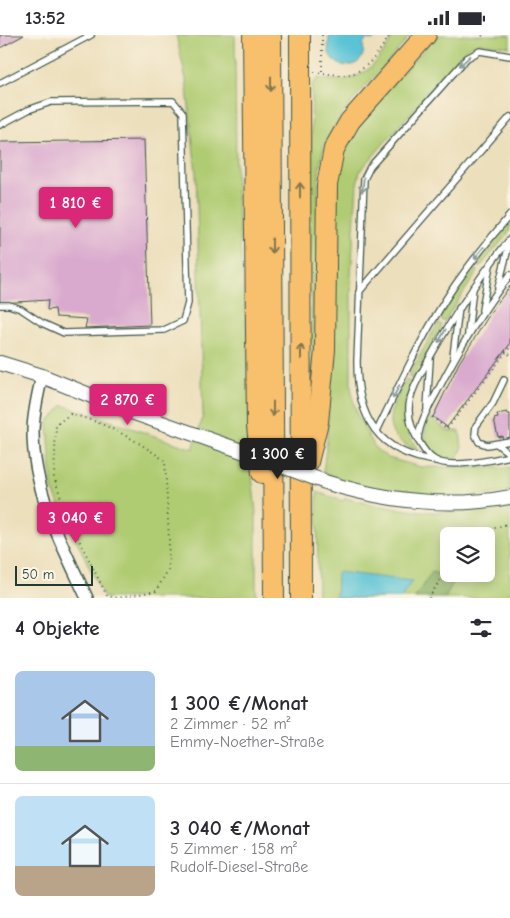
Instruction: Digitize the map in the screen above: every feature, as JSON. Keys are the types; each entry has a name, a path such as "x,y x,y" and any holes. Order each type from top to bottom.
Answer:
{"highway":[{"path":"246,35 254,77"},
{"path":"253,35 257,426 274,591"},
{"path":"271,35 274,591"},
{"path":"300,35 301,598"},
{"path":"400,64 417,35"},
{"path":"301,489 315,437 323,375 326,322 327,185 331,160 336,143 347,125 426,35"}],"street":[{"path":"0,363 42,376 134,413 328,483 378,497 410,501 462,503 510,497"},
{"path":"42,376 33,430 38,481 59,539 87,598"}],"lane":[{"path":"0,83 91,35"},
{"path":"510,56 480,51 467,58 367,170 363,185 357,383 362,408 377,431 394,447 404,453 422,459 446,463 484,461 510,455"},
{"path":"0,125 28,110 51,101 173,101 183,113 188,303 183,321 164,329 64,333 42,323 20,309 9,305 0,305"},
{"path":"359,292 510,117"},
{"path":"377,431 417,349 441,307 466,271 510,215"},
{"path":"436,461 428,455 418,441 410,421 410,399 416,383 460,306 490,263 510,239"},
{"path":"498,290 510,239"},
{"path":"482,314 490,263"},
{"path":"418,441 420,428 426,413 453,359 498,290 510,275"},
{"path":"468,335 474,285"},
{"path":"453,359 460,306"},
{"path":"426,413 430,358"},
{"path":"504,380 493,403 475,429 476,437 487,445 510,441"},
{"path":"497,444 510,455"}],"path":[{"path":"322,35 322,73 344,75 355,72 366,65 376,55 390,35"},
{"path":"426,413 447,429 510,347"},
{"path":"506,351 510,355"},
{"path":"70,414 82,417 144,445 166,461 169,540 168,570 156,591 118,598 107,596 68,516 54,477 56,425 70,414"},
{"path":"495,528 510,523"},
{"path":"429,598 440,580"}],"green space":[{"path":"176,35 235,35 236,189 251,385 248,439 256,513 256,598 104,598 52,489 48,422 63,405 193,449 203,417 196,172 186,79"},
{"path":"394,35 410,35 345,110 325,144 319,169 318,324 312,405 310,190 312,85 318,78 344,80 364,72 380,57"},
{"path":"437,35 510,35 510,47 479,43 466,49 360,171 357,184 351,275 351,386 358,417 376,449 388,458 421,467 510,468 510,491 463,497 439,497 392,492 345,481 323,473 327,440 338,164 349,137"},
{"path":"510,223 510,231 480,267 476,264"},
{"path":"474,268 478,271 444,322 440,319 456,291"},
{"path":"438,323 442,325 413,379 408,377"},
{"path":"406,380 412,383 404,409 404,417 409,433 418,450 403,443 395,436 391,428 390,420 395,401"},
{"path":"430,417 448,431 460,431 462,449 458,457 442,457 429,447 426,442 425,433"},
{"path":"317,492 343,501 345,498 407,510 467,512 510,507 510,598 445,598 453,582 495,582 495,527 440,527 440,575 433,572 415,598 318,598"},
{"path":"432,572 440,575 440,582 453,582 445,598 415,598"}],"water":[{"path":"329,35 380,35 373,40 367,39 363,44 361,59 357,63 345,66 339,64 330,55 328,48"},
{"path":"337,572 412,581 401,598 336,598"}],"building":[{"path":"0,35 24,35 0,48"},
{"path":"144,140 150,325 85,328 87,319 56,317 55,309 47,310 48,300 0,303 0,142"},
{"path":"510,286 510,344 447,427 433,417 459,363"},
{"path":"507,412 510,414 510,437 503,439 502,436 498,437 494,419 498,418 497,414"}]}
